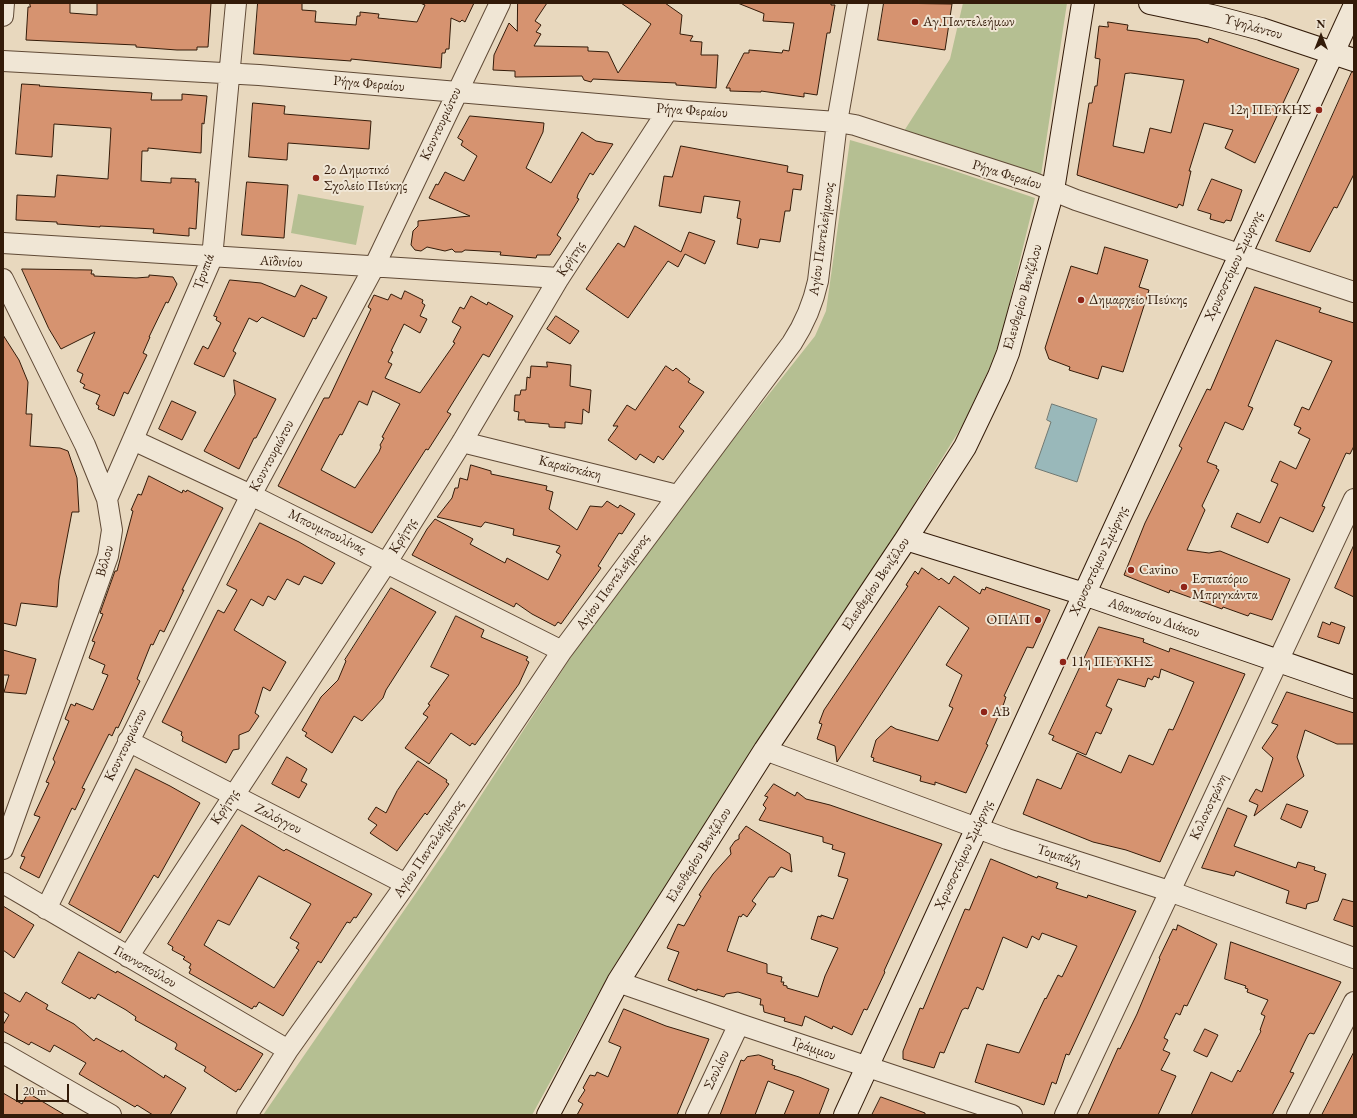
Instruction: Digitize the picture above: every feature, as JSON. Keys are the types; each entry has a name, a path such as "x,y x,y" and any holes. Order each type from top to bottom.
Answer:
{"street":[{"path":"3,16 4,3"},
{"name":"Τρυπιά","path":"107,500 212,258 231,74 236,3"},
{"name":"Κουντουριώτου","path":"46,909 251,495 374,267 500,3"},
{"name":"Αγίου Παντελεήμονος","path":"246,1115 288,1050 406,884 562,651 792,343 805,322 814,299 818,281 837,122 858,3"},
{"name":"Ελευθερίου Βενιζέλου","path":"548,1115 618,982 765,750 906,539 965,447 999,376 1008,353 1053,190 1083,3"},
{"name":"Υψηλάντου","path":"1150,3 1212,16 1261,29 1354,60"},
{"name":"Χρυσοστόμου Σμύρνης","path":"845,1115 1354,7"},
{"name":"Ρήγα Φεραίου","path":"3,61 231,74 668,110 837,122 855,126 1053,190 1076,200 1240,253 1354,292"},
{"name":"Κρήτης","path":"128,957 387,562 462,442 559,278 668,110"},
{"name":"Αϊδινίου","path":"3,243 212,258 559,278"},
{"name":"Βόλου","path":"3,279 8,301 85,445 107,500 112,530 108,556 3,849"},
{"name":"Μπουμπουλίνας","path":"133,440 251,495 562,651"},
{"name":"Καραϊσκάκη","path":"462,442 677,495"},
{"name":"Κολοκοτρώνη","path":"1065,1115 1354,499"},
{"name":"Αθανασίου Διάκου","path":"906,539 1084,594 1354,687"},
{"name":"Ζαλόγγου","path":"128,741 406,884"},
{"name":"Τομπάζη","path":"765,750 976,828 1169,891 1354,958"},
{"name":"Γιαννοπούλου","path":"3,883 288,1050"},
{"name":"Γράμμου","path":"618,982 1012,1115"},
{"path":"1297,1115 1354,1002"},
{"name":"Σουλίου","path":"696,1115 739,1024"},
{"path":"3,1053 111,1115"}],"green space":[{"path":"963,3 1067,3 1041,175 904,131 950,59"},
{"path":"850,140 943,167 1035,198 998,350 962,426 895,535 612,969 532,1115 263,1115 445,851 582,640 686,499 815,336 826,311"},
{"path":"298,194 364,206 356,245 291,233"}],"water":[{"path":"1052,404 1097,419 1077,482 1035,468 1051,422 1047,420"}],"building":[{"path":"30,3 70,3 70,13 97,15 97,3 211,3 208,47 197,47 197,50 177,50 136,47 136,45 26,40 28,7 30,7"},
{"path":"258,3 302,3 302,10 316,11 315,22 356,25 357,16 360,16 360,12 379,14 378,18 417,22 425,5 420,3 474,3 465,22 462,20 460,22 451,18 449,49 446,49 445,53 442,53 441,68 351,59 351,61 254,54"},
{"path":"518,3 547,3 535,21 541,25 536,32 541,34 534,46 588,47 588,51 608,52 618,73 651,24 621,3 665,3 682,15 680,34 693,36 690,41 702,42 701,55 718,55 716,88 676,85 676,83 593,79 591,82 584,80 582,76 515,77 515,71 493,70 494,55 509,23 517,31"},
{"path":"738,3 831,3 831,5 835,5 830,33 827,33 817,95 804,93 804,97 761,91 730,91 730,88 726,88 744,53 749,53 749,50 782,53 783,50 789,51 794,23 763,21 764,14"},
{"name":"Αγ.Παντελεήμων","path":"884,3 952,4 945,50 878,40"},
{"path":"1108,22 1128,25 1127,30 1198,39 1208,43 1209,38 1299,69 1255,163 1225,148 1233,130 1204,123 1189,171 1191,171 1183,206 1179,204 1177,208 1077,175 1089,103 1092,103 1095,86 1097,86 1100,59 1095,58 1099,26 1108,27","holes":["1131,73 1184,80 1171,133 1150,128 1144,153 1113,146 1125,74"]},
{"path":"1352,72 1354,72 1354,174 1337,208 1334,207 1310,252 1276,241"},
{"path":"22,84 152,93 151,100 182,100 182,94 207,96 204,124 202,123 201,153 148,148 148,151 142,151 141,181 171,183 171,178 196,179 195,182 199,182 196,229 189,228 189,236 153,233 154,229 100,227 57,224 57,222 16,220 17,195 55,197 57,175 108,179 111,128 54,124 52,157 16,154"},
{"path":"253,103 285,106 284,114 371,121 369,149 288,143 287,160 249,157"},
{"path":"470,116 544,123 543,132 526,168 551,183 582,132 596,141 613,144 593,175 590,173 578,194 577,198 579,199 557,235 561,238 550,255 537,255 536,258 500,255 501,252 465,250 462,252 455,252 452,249 445,251 427,247 421,251 415,250 411,245 413,231 418,226 418,221 470,216 429,198 436,184 438,185 445,172 464,181 477,156 461,145 463,141 458,138"},
{"path":"681,146 788,166 787,172 803,175 801,190 793,189 790,211 785,211 780,242 760,239 758,248 737,244 741,219 737,218 740,201 704,196 701,213 659,206 664,176 672,177"},
{"path":"1212,179 1242,190 1231,221 1226,220 1224,223 1210,219 1211,214 1198,210"},
{"path":"247,182 288,185 284,238 242,235"},
{"path":"635,226 681,252 689,232 715,241 705,264 685,254 678,267 668,261 628,318 586,289 618,243 624,247"},
{"path":"1105,247 1148,260 1139,287 1149,290 1123,372 1102,366 1098,379 1069,370 1070,367 1049,359 1045,348 1071,266 1097,274"},
{"path":"22,269 92,270 91,274 94,274 94,276 136,278 149,277 149,275 173,277 177,284 168,303 166,302 149,337 143,353 147,355 128,394 124,392 114,416 98,409 99,406 96,404 100,395 83,388 85,385 80,382 83,374 77,371 95,332 61,349 49,329"},
{"path":"230,280 261,283 295,297 301,285 327,297 316,319 313,318 304,337 262,317 257,322 249,318 233,351 236,353 224,377 194,364 203,346 208,349 221,323 216,320 217,317 214,316"},
{"path":"1255,287 1321,308 1319,312 1354,323 1354,446 1350,454 1346,453 1322,506 1325,507 1313,532 1280,517 1268,543 1231,527 1237,513 1260,523 1278,484 1271,481 1280,461 1296,469 1310,439 1298,433 1301,428 1294,425 1302,407 1309,410 1332,361 1276,340 1248,406 1253,408 1243,430 1225,422 1207,462 1217,466 1216,468 1219,470 1202,506 1205,510 1187,550 1209,553 1220,551 1290,579 1272,620 1250,613 1248,616 1223,607 1222,609 1170,590 1169,593 1124,575 1145,523 1182,448 1179,446 1207,389 1210,390"},
{"path":"405,291 423,300 422,303 425,305 420,316 427,319 420,333 404,324 391,351 393,352 388,362 392,364 385,378 420,393 455,343 453,342 461,327 452,322 460,307 464,309 471,296 487,305 488,302 513,316 489,357 483,354 447,412 451,414 428,450 426,449 372,533 278,486 324,398 329,398 371,309 368,307 374,295 388,300 391,294 401,299","holes":["373,391 400,404 382,437 384,438 380,445 381,447 379,452 355,488 321,470 337,439 340,434 342,435 359,401 367,405"]},
{"path":"556,316 579,331 570,344 547,329"},
{"path":"3,335 19,360 28,382 26,414 32,414 30,446 60,448 68,451 77,478 79,512 72,512 59,580 57,607 21,603 16,626 3,623"},
{"path":"547,362 571,365 570,386 591,390 589,413 583,409 582,424 565,422 565,428 549,427 549,424 518,420 519,412 514,411 515,395 520,395 521,390 526,390 527,377 530,378 531,366 547,367"},
{"path":"666,366 673,371 676,368 690,379 688,382 704,392 679,427 684,431 663,460 658,456 654,463 640,454 636,460 608,440 618,426 613,426 627,405 635,410"},
{"path":"234,380 276,399 256,438 254,438 239,469 204,451 235,395"},
{"path":"172,401 196,412 182,440 159,429"},
{"path":"471,465 491,471 491,474 547,486 546,490 553,492 549,509 577,530 590,506 602,507 607,501 618,508 620,505 635,514 622,534 619,533 598,566 601,568 561,624 558,622 555,626 532,614 516,603 514,607 412,555 427,529 435,519 473,539 470,544 505,563 507,558 548,580 561,555 556,552 560,546 513,535 514,529 485,522 481,527 437,517 452,498 455,488 458,488 460,478 467,480"},
{"path":"149,476 182,493 183,490 186,492 187,490 223,508 182,590 184,590 164,632 160,630 153,645 151,644 137,679 140,681 118,728 116,727 112,736 109,734 82,788 85,789 75,810 72,808 39,878 20,868 25,857 21,856 40,817 34,815 49,783 46,782 55,762 53,759 69,721 65,719 71,704 75,706 76,703 93,710 108,675 102,673 105,665 89,658 95,642 92,641 103,614 100,613 115,571 117,571 133,511 131,510 138,494 141,495"},
{"path":"260,523 299,542 335,563 322,584 304,576 299,585 287,579 275,600 268,596 263,606 251,599 234,630 286,662 270,691 263,687 255,713 259,716 249,731 239,735 239,749 233,750 226,763 182,741 182,732 162,722 218,610 224,613 237,590 227,585"},
{"path":"1354,545 1354,597 1335,588"},
{"path":"922,568 939,580 941,578 949,584 954,576 980,594 982,589 985,590 986,587 1050,610 1033,648 1027,647 1004,696 1006,697 1004,703 986,744 988,745 966,793 935,782 935,785 920,781 921,776 873,761 874,758 871,757 876,740 891,726 896,729 938,741 953,708 949,706 962,675 946,665 969,628 939,606 837,762 835,746 817,739 822,724 819,723 824,710 908,586 906,585 915,571 918,574"},
{"path":"391,588 436,612 386,690 383,698 362,721 354,716 332,753 305,736 307,733 302,730 321,697 338,680 346,661 345,660"},
{"path":"456,616 484,630 481,637 528,657 526,660 529,662 519,684 475,745 472,743 470,746 451,733 429,764 405,748 428,717 423,714 430,705 428,704 449,675 431,667"},
{"path":"1323,622 1330,625 1331,622 1345,627 1339,644 1318,637"},
{"path":"1099,627 1144,639 1143,642 1169,652 1170,648 1245,674 1160,862 1126,850 1093,842 1023,814 1037,779 1061,789 1077,753 1121,773 1129,755 1153,765 1169,729 1173,730 1194,682 1161,669 1159,678 1154,676 1152,680 1148,678 1145,687 1118,679 1106,706 1112,709 1101,734 1096,732 1086,755 1052,740 1054,736 1049,734"},
{"path":"3,650 36,659 26,694 4,692 9,675 3,675"},
{"path":"1287,692 1354,713 1354,744 1337,744 1305,730 1297,757 1304,776 1254,816 1258,805 1249,801 1256,789 1262,792 1273,758 1262,748 1278,725 1272,723"},
{"path":"287,757 307,769 301,781 307,784 299,798 272,784"},
{"path":"418,761 447,780 446,782 449,784 427,815 425,813 397,851 370,833 377,825 368,819 376,807 386,813 397,791"},
{"path":"136,769 200,803 158,878 154,875 120,933 69,904"},
{"path":"774,784 795,796 797,792 806,799 830,805 942,844 884,971 885,972 867,1010 864,1009 852,1035 833,1026 832,1029 805,1016 802,1026 784,1021 785,1018 764,1012 763,1005 760,1005 761,999 738,992 726,994 724,997 697,989 697,991 668,980 679,952 667,948 678,924 684,926 701,896 699,895 713,874 731,854 730,848 735,841 739,839 739,835 746,826 790,854 792,872 781,867 774,877 769,877 752,901 756,904 747,917 743,914 741,917 739,916 727,951 767,964 767,973 782,977 781,982 784,982 783,985 787,986 787,988 818,997 825,976 838,948 811,939 818,916 821,917 821,915 833,919 848,879 838,876 845,853 832,849 833,845 823,842 823,837 759,820 766,808 763,805 768,797 765,796"},
{"path":"1287,804 1308,811 1301,828 1281,819"},
{"path":"1228,808 1247,816 1234,846 1296,868 1298,862 1315,867 1314,870 1326,874 1318,901 1307,904 1306,909 1286,903 1289,891 1236,871 1234,876 1202,868"},
{"path":"242,825 284,851 286,849 372,894 356,918 354,917 350,923 347,922 321,963 318,961 283,1016 259,1002 256,1007 254,1006 252,1009 189,973 191,964 183,959 185,957 172,950 173,947 168,944","holes":["259,876 311,904 290,938 299,943 296,948 299,950 274,988 204,945 218,920 229,925"]},
{"path":"991,859 1037,878 1038,876 1058,883 1056,888 1087,898 1088,895 1136,911 1069,1055 1066,1054 1056,1084 1052,1082 1044,1105 975,1082 987,1044 1019,1053 1045,998 1046,999 1058,975 1062,977 1077,946 1042,933 1039,940 1032,936 1027,948 1003,937 983,990 977,987 968,1009 965,1008 962,1010 944,1053 940,1052 934,1068 903,1059 903,1051 920,1008 923,1009 965,909 969,910"},
{"path":"1343,899 1354,902 1354,927 1334,920"},
{"path":"3,906 34,925 14,958 3,950"},
{"path":"1178,925 1217,944 1187,1006 1184,1005 1180,1015 1176,1013 1164,1038 1168,1040 1163,1050 1170,1053 1161,1070 1176,1076 1158,1115 1088,1115 1118,1048 1120,1049 1137,1014 1160,959 1159,958 1173,929 1176,930"},
{"path":"1231,942 1341,982 1314,1034 1310,1033 1308,1035 1290,1072 1294,1073 1272,1115 1191,1115 1211,1072 1232,1082 1238,1070 1240,1072 1261,1031 1260,1030 1265,1016 1261,1014 1268,1000 1247,992 1248,989 1245,988 1246,986 1225,979"},
{"path":"79,952 116,973 117,971 263,1054 240,1090 238,1089 236,1092 204,1071 206,1067 175,1049 177,1045 176,1043 135,1020 136,1017 126,1010 98,994 95,999 91,997 90,999 62,983"},
{"path":"3,992 20,1002 26,992 48,1005 46,1009 74,1024 94,1041 96,1038 121,1052 122,1050 164,1078 165,1075 186,1088 170,1115 153,1115 137,1105 135,1107 79,1074 86,1063 54,1045 50,1052 31,1042 29,1045 3,1031 3,1025 9,1015 3,1011"},
{"path":"624,1009 666,1026 709,1039 677,1115 577,1115 583,1104 578,1101 585,1090 583,1088 590,1075 595,1076 597,1072 608,1077 621,1047 609,1042"},
{"path":"1205,1029 1218,1035 1207,1057 1194,1051"},
{"path":"1354,1052 1354,1115 1322,1115"},
{"path":"759,1055 773,1060 772,1065 775,1066 774,1069 829,1089 819,1115 784,1115 794,1091 768,1081 755,1115 720,1115 741,1060 744,1061 747,1057"},
{"path":"3,1093 22,1104 28,1093 65,1115 3,1115"},
{"path":"881,1097 925,1113 925,1115 872,1115"}],"place":[{"name":"Αγ.Παντελεήμων","path":"915,22"},
{"name":"12η ΠΕΥΚΗΣ","path":"1319,110"},
{"name":"2ο Δημοτικό Σχολείο Πεύκης","path":"316,178"},
{"name":"Δημαρχείο Πεύκης","path":"1081,300"},
{"name":"Cavino","path":"1131,570"},
{"name":"Εστιατόριο Μπριγκάντα","path":"1184,587"},
{"name":"ΟΠΑΠ","path":"1038,620"},
{"name":"11η ΠΕΥΚΗΣ","path":"1063,662"},
{"name":"ΑΒ","path":"984,712"}]}
